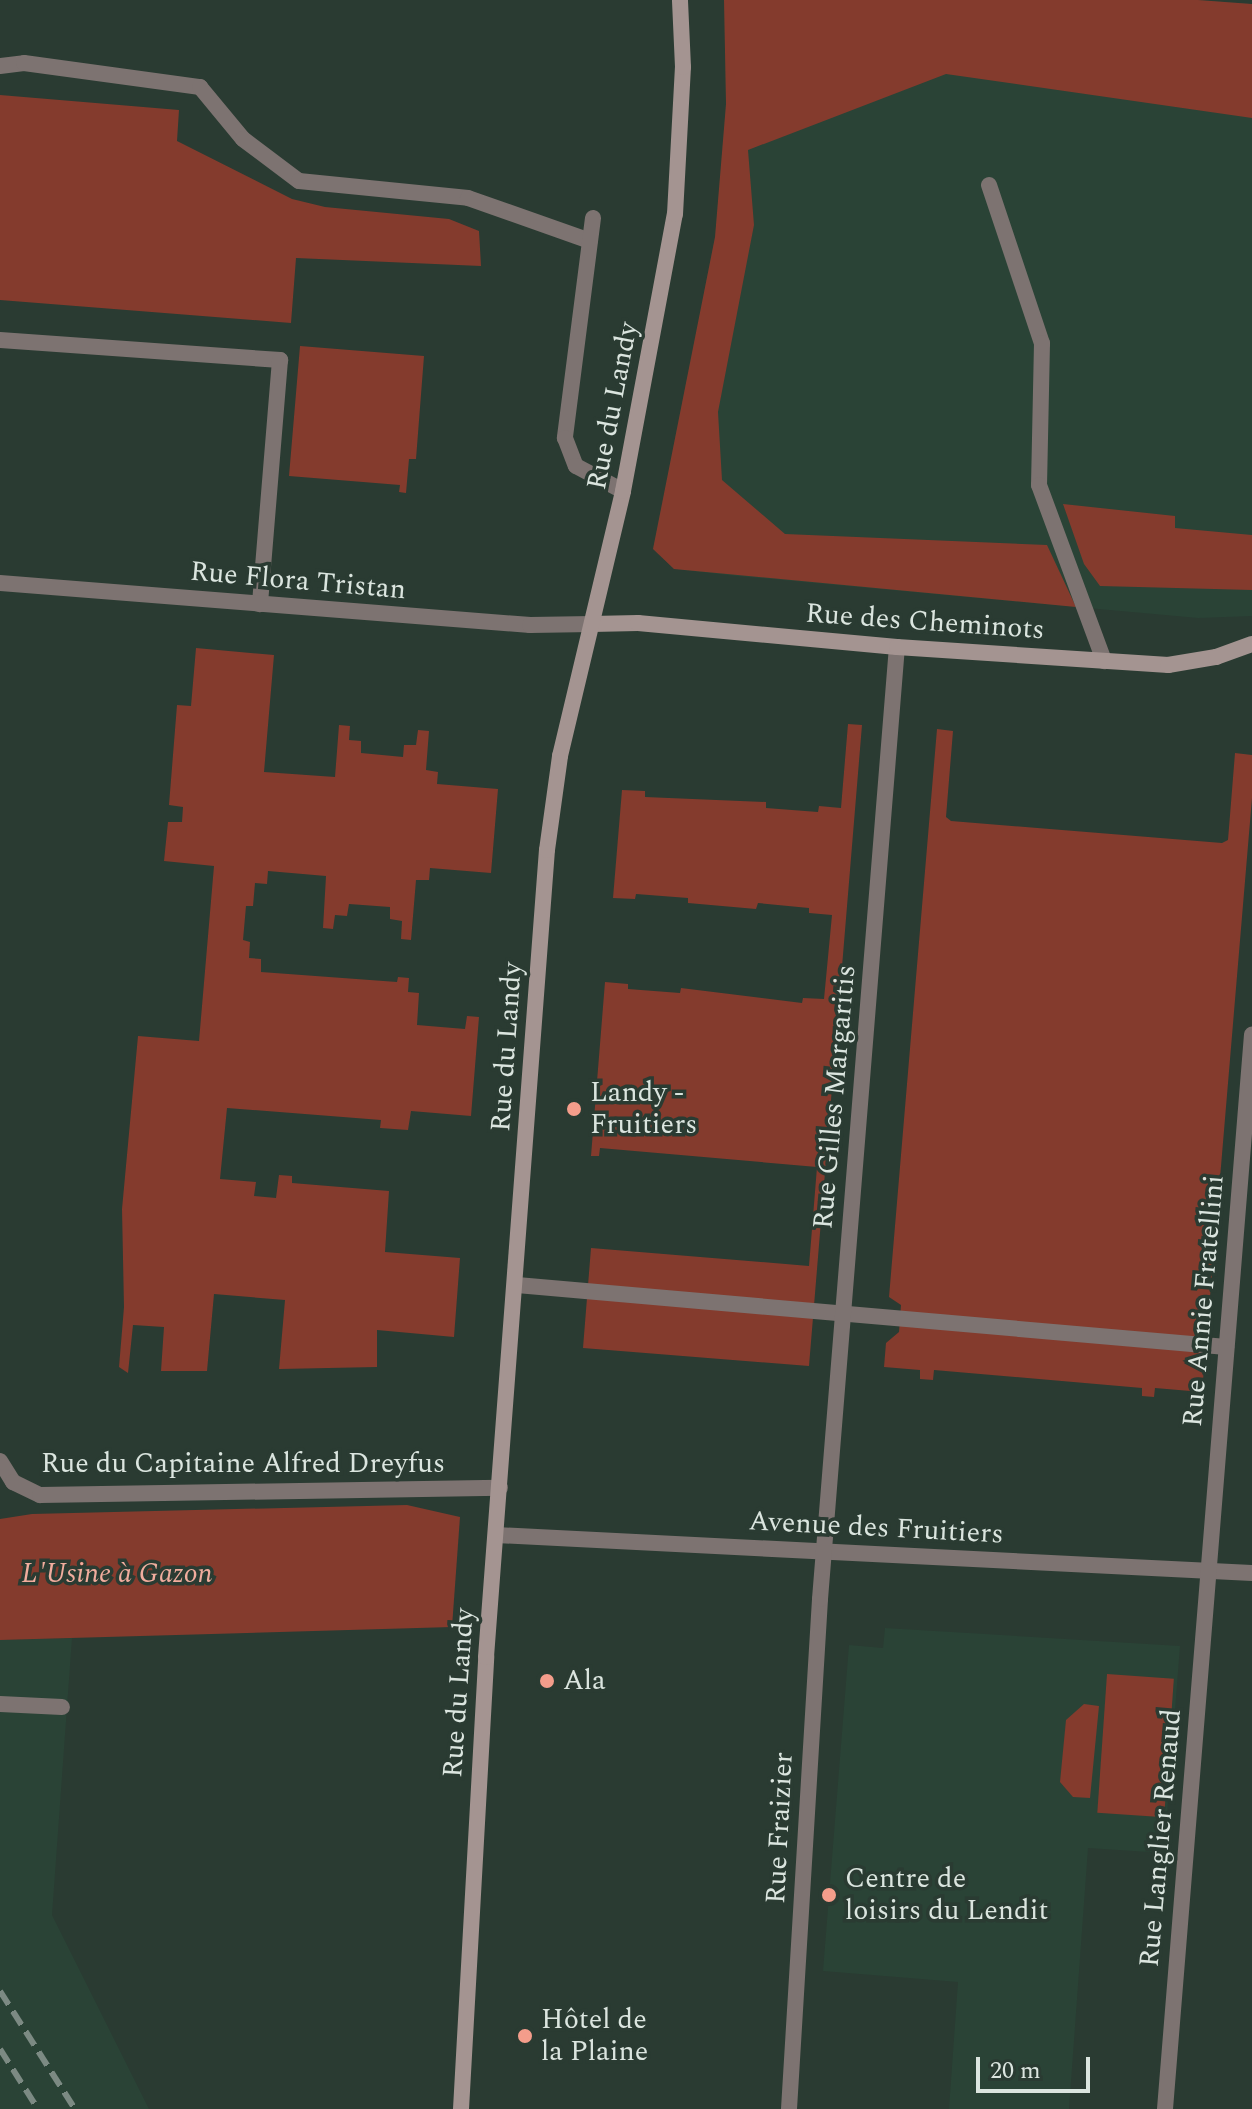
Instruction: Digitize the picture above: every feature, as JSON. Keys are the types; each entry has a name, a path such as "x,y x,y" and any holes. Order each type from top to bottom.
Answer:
{"main road":[{"name":"Rue du Landy","path":"461,2109 486,1657 517,1285 547,850 560,756 623,491 675,214 683,67 680,0"},
{"name":"Rue des Cheminots","path":"592,624 638,623 897,647 1168,665 1216,657 1252,644"}],"street":[{"path":"0,66 24,63 200,87 243,139 299,181 468,198 590,241"},
{"path":"989,185 1042,343 1039,485 1079,586 1104,661"},
{"path":"593,218 565,438 576,466 623,491"},
{"path":"0,340 280,360 260,604"},
{"name":"Rue Flora Tristan","path":"0,583 530,625 592,624"},
{"name":"Rue Gilles Margaritis","path":"824,1551 897,647"},
{"name":"Rue Annie Fratellini","path":"1208,1571 1252,1035"},
{"path":"517,1285 1226,1347"},
{"name":"Rue du Capitaine Alfred Dreyfus","path":"0,1461 6,1484 40,1495 500,1488"},
{"name":"Avenue des Fruitiers","path":"496,1535 1252,1573"},
{"name":"Rue Fraizier","path":"789,2109 824,1551"},
{"name":"Rue Langlier Renaud","path":"1165,2109 1208,1571"},
{"path":"0,1704 62,1707"}],"shaded area":[{"path":"724,0 1198,0 1252,4 1252,616 1198,618 736,576 674,569 653,549 715,237 726,104"},
{"path":"885,1628 1180,1646 1164,1853 1088,1848 1069,2109 949,2109 958,1982 823,1971 849,1645 883,1648"},
{"path":"72,1638 52,1915 149,2109 0,2109 0,1640"}],"green space":[{"path":"724,0 1198,0 1252,4 1252,118 946,74 748,150 754,225 718,412 722,480 785,534 1047,545 1076,607 674,569 653,549 715,237 726,104"},
{"path":"0,95 179,110 177,141 292,199 325,207 449,219 479,231 481,266 296,258 291,323 0,300"},
{"path":"300,346 424,356 416,459 409,459 406,493 399,492 400,485 289,476"},
{"path":"1063,504 1175,516 1175,528 1252,535 1252,590 1100,586 1084,564"},
{"path":"196,648 274,655 264,772 335,777 339,725 350,726 349,740 361,741 361,753 403,757 404,745 416,745 418,730 429,731 426,770 438,772 437,784 498,789 491,873 430,868 429,880 416,880 411,940 401,939 402,921 390,919 390,907 349,904 347,916 335,915 333,929 323,928 326,876 268,871 267,884 255,883 253,906 246,906 243,940 250,942 249,958 261,959 261,972 397,982 398,977 409,978 408,992 419,993 417,1025 465,1029 467,1016 479,1017 471,1116 411,1111 408,1130 380,1128 381,1120 227,1108 220,1179 256,1182 254,1196 276,1198 279,1175 292,1176 292,1183 389,1191 385,1252 460,1258 454,1337 377,1330 377,1367 279,1369 285,1300 214,1294 207,1371 161,1371 164,1327 133,1325 128,1373 119,1367 124,1307 122,1209 138,1036 199,1041 214,866 164,861 168,822 182,822 183,807 169,805 177,705 191,706"},
{"path":"848,724 862,725 809,1366 583,1348 591,1248 809,1266 817,1167 600,1148 599,1156 591,1156 605,982 628,984 628,989 680,993 681,988 802,1003 803,998 824,999 832,915 809,913 809,908 758,903 756,909 688,903 688,898 636,894 635,899 613,898 622,790 645,791 645,797 766,802 766,808 818,812 819,806 841,808"},
{"path":"937,729 953,731 946,817 951,821 1222,843 1228,840 1235,753 1252,755 1252,798 1202,1392 1155,1388 1154,1397 1142,1396 1142,1388 934,1370 933,1380 920,1379 920,1370 884,1367 886,1343 899,1332 901,1305 889,1297"},
{"name":"L'Usine à Gazon","path":"407,1505 460,1517 452,1627 0,1640 0,1519 32,1514"},
{"path":"1107,1674 1174,1679 1164,1817 1097,1813"},
{"path":"1084,1704 1099,1706 1090,1798 1073,1797 1060,1782 1066,1720"}],"railway":[{"path":"0,1991 75,2109"},
{"path":"0,2049 38,2109"}],"place":[{"name":"Landy - Fruitiers","path":"574,1109"},
{"name":"Ala","path":"547,1681"},
{"name":"Centre de loisirs du Lendit","path":"829,1895"},
{"name":"Hôtel de la Plaine","path":"525,2036"}]}
